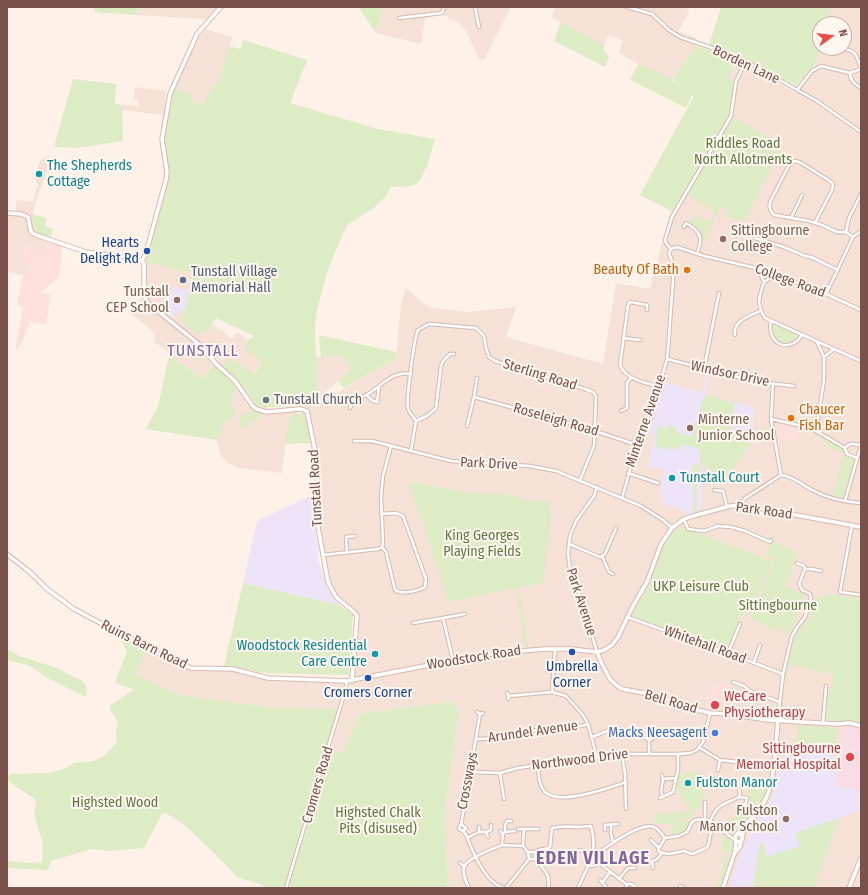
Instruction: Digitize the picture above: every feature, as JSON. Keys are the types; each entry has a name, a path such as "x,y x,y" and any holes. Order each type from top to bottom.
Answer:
{"street":[{"path":"7,213 21,214 28,217 31,232 36,235 86,252 133,258 142,261 146,253 166,180 167,172 162,139 170,94 198,34 222,7"},
{"path":"399,18 441,13 444,7"},
{"path":"475,7 479,27"},
{"name":"Borden Lane","path":"627,7 643,10 652,14 669,30 680,37 746,61 817,101 861,132"},
{"path":"797,90 812,71 822,66 850,73 861,68 855,53 852,51"},
{"name":"Minterne Avenue","path":"622,498 637,445 651,418 668,350 674,266 669,253 670,248 666,243 666,240 671,219 731,116 736,81 746,61"},
{"path":"850,73 850,78 854,84 861,88"},
{"path":"815,223 832,190 833,184 827,178 797,161 793,162 788,165 770,202 770,207 774,215 815,223 836,232 846,232 853,237"},
{"path":"846,232 849,218 861,194"},
{"path":"791,218 802,195"},
{"path":"684,227 688,224 701,237 697,254"},
{"path":"826,294 853,237 861,231"},
{"path":"755,238 811,257 838,270"},
{"name":"College Road","path":"670,248 677,247 697,254 776,275 826,294 861,310"},
{"path":"792,251 795,248"},
{"name":"Tunstall Road","path":"142,261 144,264 144,295 148,303 200,345 216,364 235,380 256,409 267,412 300,409 307,411 317,460 318,527 328,582 332,593 340,602 354,612 356,616 352,681"},
{"path":"760,270 760,275 764,282"},
{"path":"776,275 764,282 759,298 760,311 765,318 861,361"},
{"path":"704,369 719,293"},
{"path":"646,310 647,305 630,302 628,305 620,365 625,373 631,378 660,386"},
{"path":"735,335 735,330 740,322 760,311"},
{"path":"771,321 771,336 778,344 793,344 802,334"},
{"name":"Sterling Road","path":"416,421 408,409 407,398 417,333 422,327 428,324 476,328 484,336 489,357 495,361 585,389 596,396 593,449 580,480"},
{"path":"623,338 640,340"},
{"path":"816,341 824,357 824,380 816,431"},
{"path":"824,357 834,349"},
{"path":"411,451 416,421 428,416 436,408 441,366 443,361 450,354 454,354"},
{"name":"Windsor Drive","path":"666,359 746,380 794,386"},
{"path":"350,408 351,402 354,399 366,395 394,375 407,373 411,374"},
{"path":"467,426 477,378"},
{"path":"621,411 627,408 627,383 631,378"},
{"path":"773,384 771,419 781,475"},
{"path":"366,395 373,401 377,402 379,386"},
{"name":"Roseleigh Road","path":"474,397 595,430 637,445"},
{"path":"771,419 794,423 816,431 830,441 845,448 847,454 857,458"},
{"name":"Park Drive","path":"354,441 372,440 451,462 510,465 548,469 564,473 650,511 664,520 672,528"},
{"path":"845,448 849,443 861,445 845,501"},
{"path":"381,514 396,513 403,516 426,579 425,587 403,592 395,590 386,552 382,547 381,514 383,480 391,446"},
{"path":"628,473 658,483"},
{"path":"742,506 744,499 781,475 790,477 814,491 832,499 861,503"},
{"name":"Park Avenue","path":"597,487 594,496 576,521 570,536 568,553 570,569 582,601 597,652"},
{"path":"714,490 723,491 727,507"},
{"name":"Park Road","path":"597,652 612,645 618,637 647,582 661,544 672,528 684,519 727,507 742,506 861,526"},
{"path":"684,519 688,529 704,531 718,526 731,527 745,531 770,542 771,540"},
{"path":"852,525 840,592 861,595"},
{"path":"602,556 605,554 616,528"},
{"path":"347,552 346,537 356,536"},
{"path":"569,544 598,556 602,556"},
{"path":"324,555 378,549 382,547"},
{"name":"Ruins Barn Road","path":"7,554 31,573 47,589 74,609 153,651 191,668 233,669 268,678 352,681"},
{"path":"602,556 609,572 613,574"},
{"path":"797,563 804,566 805,569"},
{"path":"805,569 812,568 821,571"},
{"path":"725,888 736,852 737,835 745,827 768,795 774,758 783,674 792,636 805,617 811,598 810,594 802,590 799,584 805,569"},
{"path":"413,623 465,614"},
{"name":"Whitehall Road","path":"628,617 754,662 783,674"},
{"path":"443,618 454,660"},
{"path":"728,653 740,624"},
{"path":"754,662 760,645"},
{"path":"552,692 555,649"},
{"name":"Woodstock Road","path":"352,681 454,660 518,651 555,649 597,652"},
{"name":"Bell Road","path":"597,652 610,679 616,686 622,689 654,695 710,713 778,720 836,724 850,723 861,726"},
{"name":"Cromers Road","path":"286,888 339,713 347,681"},
{"path":"733,682 780,702"},
{"path":"823,723 826,686"},
{"path":"508,696 552,692 566,696 583,715 588,724 597,758"},
{"path":"758,698 759,694"},
{"name":"Crossways","path":"480,713 471,772 459,829 464,831 476,857 493,882 498,886 505,888"},
{"path":"710,713 705,738 700,748 720,760 737,762"},
{"name":"Arundel Avenue","path":"476,738 496,738 535,730 570,729 588,724"},
{"path":"592,737 610,730 621,729"},
{"path":"645,738 650,739 649,754"},
{"name":"Northwood Drive","path":"471,772 500,773 538,765 579,764 610,754 691,753 700,748"},
{"path":"622,754 626,782 626,809"},
{"path":"673,792 678,770 678,754"},
{"path":"718,770 720,760"},
{"path":"538,765 542,787 549,795 554,796 587,794 626,782"},
{"path":"500,773 504,799"},
{"path":"662,775 662,794"},
{"path":"662,779 676,778"},
{"path":"739,789 739,797"},
{"path":"673,792 676,795"},
{"path":"660,798 673,792"},
{"path":"710,821 714,813 722,804 739,797 747,798 745,807 741,812 736,812"},
{"path":"705,802 705,819"},
{"path":"665,838 673,838 683,834 688,830 692,822 695,820 705,819 710,821 736,841 741,841"},
{"path":"502,845 505,823 507,821 511,821"},
{"path":"605,830 605,825 618,824"},
{"path":"467,838 479,832 491,830 491,825"},
{"path":"611,825 613,842"},
{"path":"528,852 535,852 550,847 552,828 571,826 591,826 594,841 593,852"},
{"path":"597,854 613,842 632,832 651,826 657,828 665,838"},
{"name":"Crossways","path":"479,827 479,832"},
{"path":"651,840 662,853 672,854 684,852 692,854 709,846 711,832 717,827"},
{"path":"736,852 743,839 742,836 745,827"},
{"path":"505,888 529,859 528,852 523,846 524,829"},
{"path":"500,831 504,833 524,829 538,829"},
{"path":"486,832 488,837"},
{"path":"727,834 742,836"},
{"path":"658,847 665,838"},
{"path":"464,866 476,857 502,845 523,846"},
{"path":"579,850 587,855"},
{"path":"535,852 535,859 548,875 548,888"},
{"path":"587,855 590,852 597,854 599,859 598,862 626,884 632,884 636,888"},
{"path":"653,868 653,861 662,853"},
{"path":"587,855 586,860 589,864"},
{"path":"849,888 861,858"},
{"path":"529,859 535,859"},
{"path":"589,864 594,865 598,862"},
{"path":"460,863 464,866"},
{"path":"578,888 589,864"},
{"path":"464,866 464,874 469,888"},
{"path":"619,879 628,868 635,868"},
{"path":"606,887 601,881 610,872"},
{"path":"626,884 627,888"},
{"path":"680,886 684,888"}],"shaded area":[{"path":"139,7 217,7 207,19 137,15"},
{"path":"382,7 511,7 484,60 479,58 467,33 460,24 442,14 425,19 421,44 376,33"},
{"path":"556,7 687,7 689,13 678,31 696,38 693,50 672,80 661,73 638,64 619,53 623,41 608,35 604,45 551,17"},
{"path":"832,7 861,8 861,888 447,888 448,875 444,818 459,711 453,701 359,714 343,753 330,750 354,671 357,614 337,596 332,587 319,525 319,470 307,406 314,400 317,392 316,357 343,356 351,370 322,395 319,404 396,358 401,304 406,288 424,304 432,308 469,312 516,307 506,337 603,364 616,283 650,289 669,217 730,117 734,81 727,79 737,60 794,92 805,75 815,65 818,56 852,56 852,16 828,16"},
{"path":"206,29 232,37 217,85 211,92 209,91 204,105 191,101 174,88 199,37"},
{"path":"135,87 166,91 164,115 121,110 122,105 138,106 138,100 134,99"},
{"path":"49,155 47,170 35,204 28,234 49,240 47,249 43,248 41,259 32,255 31,244 25,243 29,262 28,276 7,272 7,214 15,214 16,200 33,202 38,184 34,178 41,159"},
{"path":"49,240 62,245 58,278 41,292 51,295 46,322 45,324 30,322 20,346 15,351 23,308 17,304 23,275 28,276 29,262 22,259 25,243 31,244 34,251 33,255 41,258 43,248 47,249"},
{"path":"146,262 194,274 184,312 203,331 206,332 211,325 212,326 214,324 231,339 237,332 248,340 243,346 245,348 244,349 262,362 242,393 256,411 294,411 288,425 282,473 239,468 228,463 220,454 217,440 224,423 236,413 230,402 236,386 212,364 203,379 169,355 164,348 154,342 155,333 127,312 140,300 145,291"},
{"name":"Tunstall CEP School","path":"173,287 189,290 184,311 180,311 174,317 171,316 169,319 162,313"},
{"path":"707,372 710,373 705,394 755,408 750,444 743,456 725,479 703,464 701,510 685,516 686,513 683,510 664,504 659,492 664,470 647,466 655,434 647,433 651,426 649,424 659,391 662,391 665,382 702,393"},
{"path":"779,421 799,426 795,442 777,438 775,427 777,427"},
{"path":"314,494 313,523 318,545 318,559 328,590 339,605 243,583 257,521"},
{"path":"146,649 195,671 233,670 273,680 343,683 344,685 337,709 276,708 181,695 134,675"},
{"path":"713,684 718,686 718,684 723,685 741,691 734,711 705,707"},
{"path":"715,719 725,722 721,739 711,738"},
{"name":"Sittingbourne Memorial Hospital","path":"844,726 861,730 861,790 836,785"},
{"path":"785,748 839,757 835,785 861,791 861,810 839,818 814,888 730,888 730,882 738,859 748,840 748,833 771,800 779,758 784,759"}],"green space":[{"path":"96,7 139,7 137,15 94,12"},
{"path":"358,7 382,7 376,33"},
{"path":"721,7 832,7 828,16 812,16 812,56 818,56 815,65 797,85 735,53 709,45"},
{"path":"561,22 604,45 604,50 609,57 605,67 554,41"},
{"path":"243,40 307,60 290,103 378,129 435,139 428,163 422,176 416,184 410,186 391,187 385,197 374,208 347,225 328,269 316,314 315,330 317,392 314,400 307,406 267,407 267,409 258,408 243,388 223,367 229,359 234,361 235,365 239,363 247,370 255,374 262,362 243,347 248,340 254,336 216,318 206,333 203,331 199,335 182,323 183,321 181,319 194,274 146,262 152,232 168,173 164,149 164,136 171,96 174,88 191,93 191,101 204,105 209,91 211,92 214,84 217,85 229,46 240,49"},
{"path":"694,45 737,60 728,79 734,81 733,102 730,117 672,213 668,209 640,195 694,96 693,94 686,108 630,80 638,64 661,73 680,85 673,79 693,50"},
{"path":"73,79 116,84 115,104 122,105 123,141 76,148 54,147"},
{"name":"Riddles Road North Allotments","path":"733,117 783,146 744,221 724,216 727,210 720,207 715,217 712,212 713,211 687,194"},
{"path":"32,214 47,218 45,226 53,230 50,238 40,235 32,228"},
{"path":"695,216 700,217 703,221 709,220 713,216 714,218 705,244 690,223 690,219"},
{"path":"772,323 800,335 794,341 782,342 775,337"},
{"path":"319,335 396,352 396,358 344,388 338,381 351,370 343,356 321,357"},
{"path":"169,355 203,379 213,364 237,386 230,402 236,413 224,423 217,440 145,429 156,411 159,402"},
{"path":"705,394 734,403 731,430 750,444 743,456 725,479 703,464 698,480 698,513 692,515 694,498 693,483 688,476 693,475 692,465 697,464 700,466 700,450 682,444 679,450 669,447 668,450 658,447 655,445 657,438 656,434 658,426 667,429 669,425 677,427 676,429 678,433 692,436"},
{"path":"251,410 261,414 259,420 249,420 249,424 247,424 246,428 239,427 240,418"},
{"path":"294,411 299,414 306,413 311,443 285,444 288,425"},
{"path":"814,433 843,448 847,455 855,461 842,498 833,496 844,454 832,449 824,442 825,441"},
{"name":"King Georges Playing Fields","path":"411,482 470,493 515,495 528,501 549,501 551,520 543,583 519,588 528,647 525,647 516,588 448,602 410,488"},
{"name":"UKP Leisure Club","path":"680,526 772,561 750,616 744,613 742,614 727,649 632,617 632,613 650,584 661,552 669,538"},
{"name":"Sittingbourne","path":"772,539 797,552 786,587 798,592 805,592 792,627 795,629 790,632 778,627 777,629 790,635 792,638 751,619 774,561 773,559 765,557"},
{"path":"243,583 339,605 353,615 349,675 267,673 224,666"},
{"path":"833,595 861,598 861,723 825,720 833,674 790,665 785,684 783,681 797,631 807,618 813,597 804,633 815,598"},
{"name":"Highsted Wood","path":"114,635 119,635 146,649 135,675 181,695 276,708 337,709 328,744 284,888 265,888 262,885 237,877 187,827 166,813 162,814 144,848 109,851 92,849 51,861 46,870 7,868 7,861 29,863 42,862 43,844 34,814 36,800 7,780 7,776 11,774 50,773 66,768 74,763 93,761 104,756 117,742 116,729 118,725 115,716 110,710 111,705 133,690 115,683 127,652 121,639"},
{"path":"7,649 19,656 57,668 84,682 87,688 86,697 51,680 28,665 7,660"},
{"name":"Highsted Chalk Pits (disused)","path":"453,701 459,711 444,818 448,875 447,888 288,888 330,750 343,753 359,714"},
{"path":"798,724 837,728 834,750 804,746 801,747 792,740 797,739"},
{"path":"699,771 705,795 701,798 702,809 691,810 693,810 694,814 692,814 692,818 684,818 672,825 655,824 657,821 656,820 655,823 654,814 690,811 678,787 678,778 681,774"},
{"path":"749,786 765,790 762,800 745,822 737,829 725,829 726,821 739,815 746,809 749,801"},
{"path":"839,818 814,888 753,888 760,843 763,842 767,857 786,850 787,851 800,846 795,833"},
{"path":"684,820 691,821 684,832 674,837 671,826"},
{"path":"722,834 732,843 731,852 723,855 721,836"},
{"path":"730,854 725,874 719,888 717,888 724,857"}],"place":[{"name":"The Shepherds Cottage","path":"39,174"},
{"name":"Sittingbourne College","path":"723,239"},
{"name":"Hearts Delight Rd","path":"147,251"},
{"name":"Beauty Of Bath","path":"687,270"},
{"name":"Tunstall Village Memorial Hall","path":"183,280"},
{"name":"Tunstall CEP School","path":"177,300"},
{"name":"Tunstall Church","path":"266,400"},
{"name":"Chaucer Fish Bar","path":"791,418"},
{"name":"Minterne Junior School","path":"690,428"},
{"name":"Tunstall Court","path":"672,478"},
{"name":"Umbrella Corner","path":"572,652"},
{"name":"Woodstock Residential Care Centre","path":"375,654"},
{"name":"Cromers Corner","path":"368,678"},
{"name":"WeCare Physiotherapy","path":"715,705"},
{"name":"Macks Neesagent","path":"715,733"},
{"name":"Sittingbourne Memorial Hospital","path":"850,757"},
{"name":"Fulston Manor","path":"688,783"},
{"name":"Fulston Manor School","path":"786,819"}],"district":[{"name":"TUNSTALL","path":"203,352"},
{"name":"EDEN VILLAGE","path":"593,859"}]}
